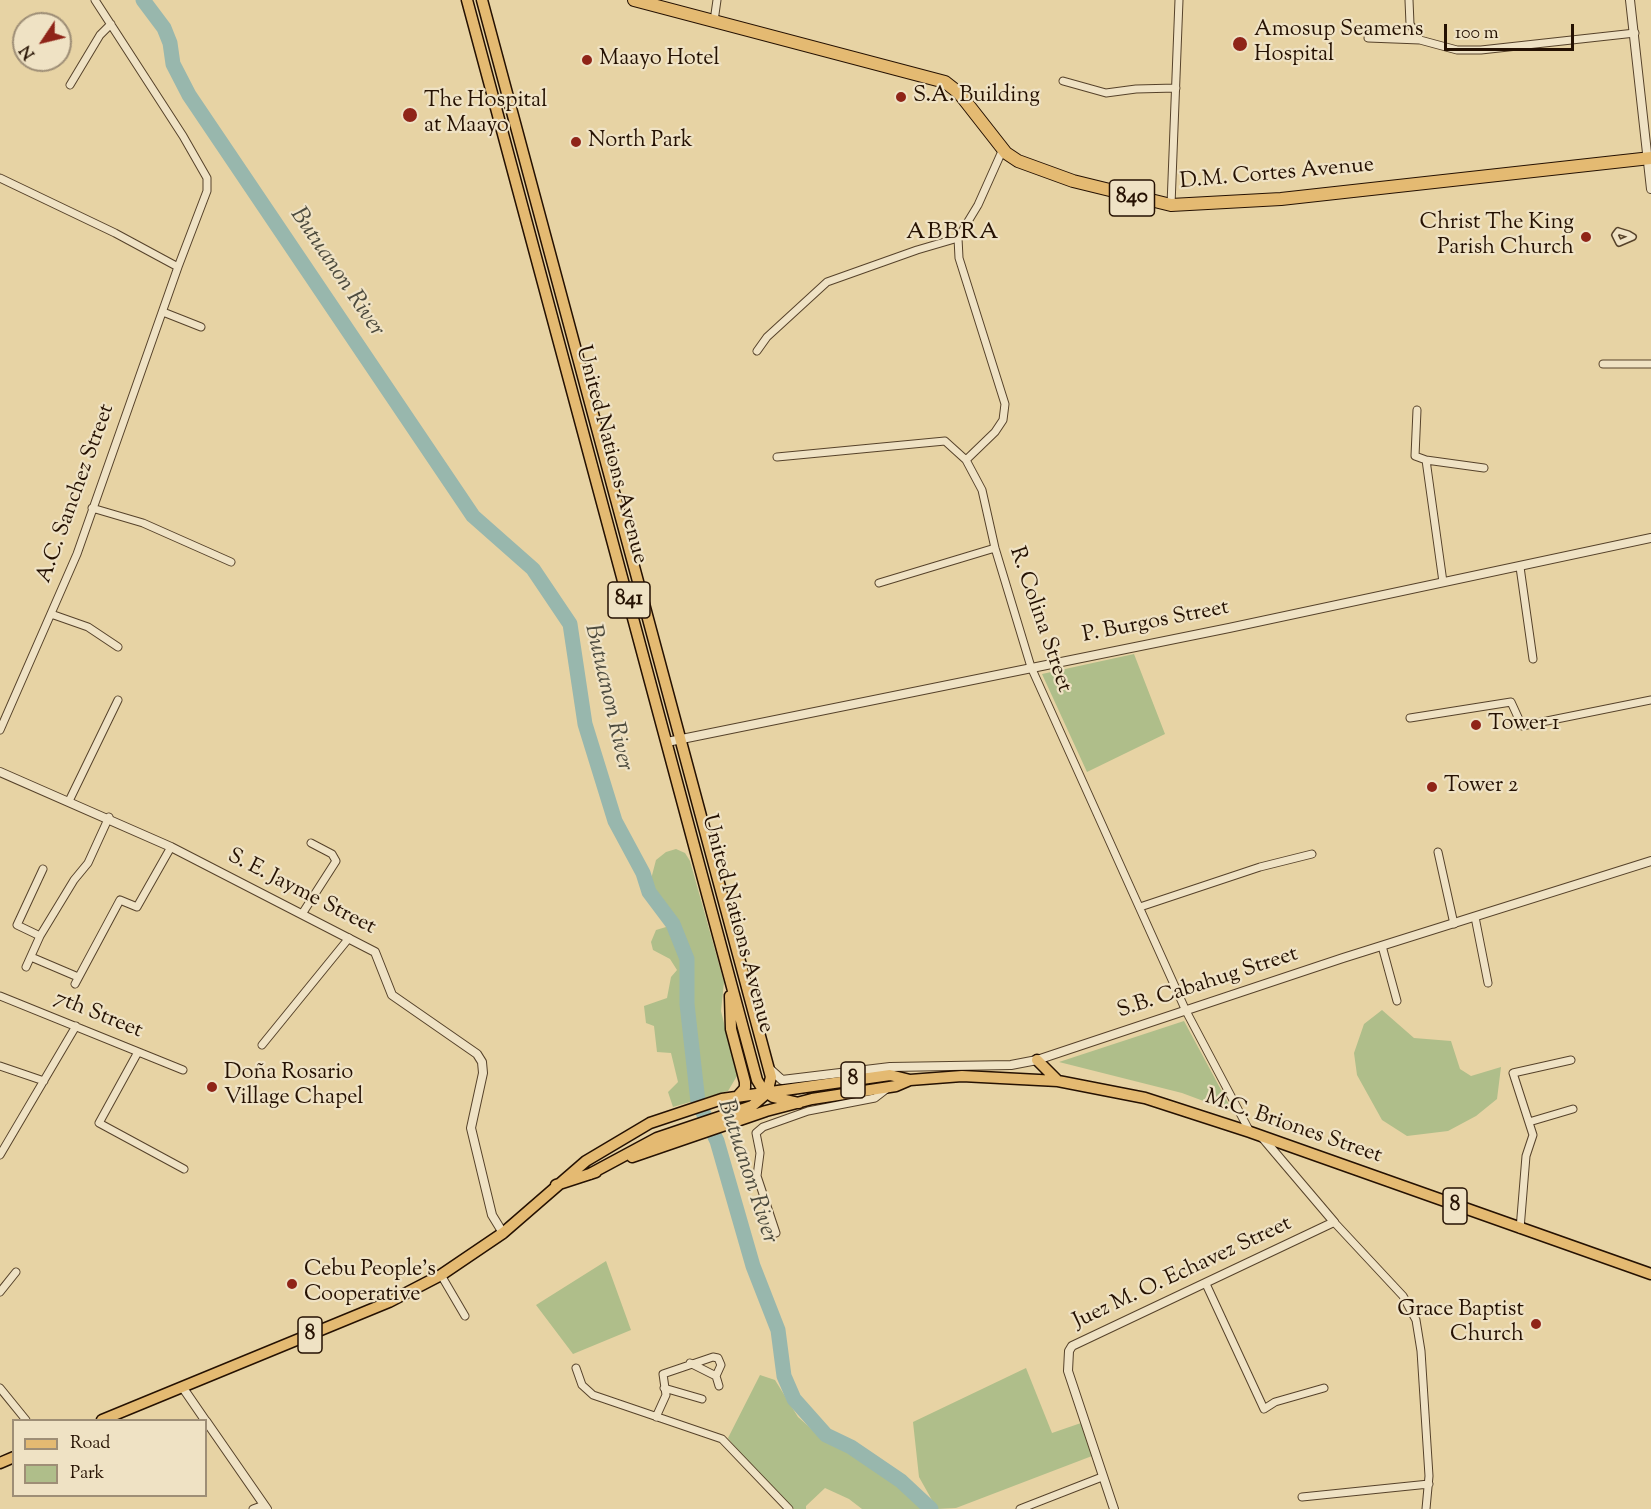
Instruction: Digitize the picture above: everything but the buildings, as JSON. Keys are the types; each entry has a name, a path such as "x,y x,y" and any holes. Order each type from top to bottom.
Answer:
{"highway":[{"name":"D.M. Cortes Avenue","path":"634,0 945,82 959,93 1003,149 1018,161 1047,174 1140,200 1171,205 1281,199 1650,158"}],"main road":[{"name":"United Nations Avenue","path":"467,0 757,1080 767,1093"},
{"name":"United Nations Avenue","path":"482,0 770,1070"},
{"path":"730,978 731,1029 746,1082 745,1088 737,1097"},
{"path":"1037,1060 1058,1082"},
{"path":"728,1118 752,1106 767,1093 771,1081 770,1070"},
{"name":"M.C. Briones Street","path":"737,1097 890,1075 910,1080"},
{"name":"M.C. Briones Street","path":"798,1103 890,1087 910,1080 962,1076 1058,1082 1145,1098 1255,1134 1651,1274"},
{"path":"767,1093 781,1100 798,1103"},
{"name":"8","path":"105,1419 389,1302 441,1275 503,1233 556,1185 617,1141 650,1123 722,1099 737,1097"},
{"name":"8","path":"556,1185 590,1174 633,1149 728,1118 798,1103"}],"street":[{"name":"A.C. Sanchez Street","path":"0,730 77,554 207,191 207,178 95,0"},
{"path":"714,21 717,0"},
{"path":"1171,205 1179,0"},
{"path":"1409,0 1410,24 1420,40"},
{"path":"1630,0 1650,158 1651,189"},
{"path":"70,85 100,35 111,24"},
{"path":"1368,38 1420,40 1456,50 1481,50 1635,33"},
{"path":"1063,81 1106,93 1136,89 1176,88"},
{"path":"777,457 945,441 966,460 995,432 1003,420 1005,404 959,258 958,238 978,205 1003,149"},
{"path":"0,178 115,233 178,267"},
{"path":"1621,237 1628,237"},
{"path":"757,351 767,337 827,282 958,238"},
{"path":"163,312 201,327"},
{"path":"1603,364 1651,364"},
{"path":"1417,410 1415,456 1426,460 1484,468"},
{"name":"R. Colina Street","path":"966,460 982,490 995,548 1031,667 1186,1011 1255,1134"},
{"path":"1426,460 1443,582"},
{"path":"92,508 143,523 231,561"},
{"name":"P. Burgos Street","path":"667,742 1520,567 1651,538"},
{"path":"879,583 995,548"},
{"path":"1520,567 1533,660"},
{"path":"51,614 88,627 118,647"},
{"path":"69,801 117,700"},
{"path":"1410,718 1511,702 1521,726 1651,700"},
{"name":"S. E. Jayme Street","path":"0,772 171,847 369,948 379,957 387,988 392,995 477,1054 482,1062 481,1083 471,1128 492,1215 503,1233"},
{"path":"26,967 40,936 74,880 88,863 109,818"},
{"path":"302,914 336,861 332,854 311,843"},
{"path":"31,957 76,981 120,900 136,907 171,847"},
{"path":"1438,852 1454,924"},
{"path":"1140,906 1260,867 1312,854"},
{"name":"S.B. Cabahug Street","path":"770,1070 782,1080 890,1067 1011,1065 1037,1060 1382,946 1651,861"},
{"path":"40,936 17,925 43,869"},
{"path":"1475,917 1488,984"},
{"path":"262,1045 349,938"},
{"path":"1382,946 1397,1001"},
{"name":"7th Street","path":"0,996 183,1070"},
{"path":"0,1155 76,1026"},
{"path":"138,1052 99,1124 184,1168"},
{"path":"1520,1229 1526,1156 1533,1135 1513,1073 1571,1060"},
{"path":"0,1066 44,1082"},
{"path":"776,1233 757,1176 760,1153 756,1133 763,1127 808,1111 875,1098 890,1087"},
{"path":"1529,1122 1573,1109"},
{"path":"1255,1134 1403,1296 1416,1320 1426,1421 1429,1484 1426,1509"},
{"name":"Juez M. O. Echavez Street","path":"1114,1509 1068,1371 1069,1351 1072,1347 1334,1222"},
{"path":"0,1292 16,1272"},
{"path":"441,1275 465,1316"},
{"path":"1206,1284 1264,1409 1275,1402 1324,1388"},
{"path":"656,1417 666,1395 663,1374 705,1358 718,1358 721,1365 716,1376 719,1386"},
{"path":"690,1363 716,1376"},
{"path":"576,1368 582,1385 594,1395 722,1439 789,1509"},
{"path":"0,1388 25,1419"},
{"path":"183,1388 204,1419"},
{"path":"664,1388 702,1399"},
{"path":"207,1424 266,1507 253,1509"},
{"path":"1020,1509 1102,1477"},
{"path":"1302,1497 1429,1484"}],"green space":[{"path":"1134,654 1165,734 1087,772 1042,674"},
{"path":"676,849 685,853 690,861 724,982 721,1011 737,1076 728,1091 673,1107 668,1092 678,1082 671,1053 657,1052 654,1026 646,1023 644,1006 667,998 671,977 677,970 670,959 653,950 651,942 656,930 666,927 668,920 650,883 656,860 666,852"},
{"path":"1382,1010 1414,1038 1451,1041 1460,1069 1471,1076 1501,1067 1497,1099 1476,1116 1448,1131 1407,1136 1382,1120 1357,1075 1354,1053 1364,1024"},
{"path":"1184,1021 1233,1112 1182,1093 1059,1062"},
{"path":"606,1261 631,1330 573,1354 536,1305"},
{"path":"1026,1368 1052,1433 1081,1423 1092,1456 956,1508 937,1509 919,1477 913,1422"},
{"path":"760,1375 775,1380 798,1417 825,1441 851,1452 884,1473 925,1509 862,1509 849,1499 825,1488 806,1506 806,1509 794,1509 740,1454 728,1438"}],"waterway":[{"name":"Butuanon River","path":"143,0 164,28 170,43 173,64 189,95 473,516 533,569 570,624 585,724 615,821 643,873 649,892 673,924 687,959 687,1004 698,1102 717,1141 753,1266 778,1330 784,1376 794,1399 826,1435 851,1447 901,1481 931,1509"}],"place":[{"name":"Amosup Seamens Hospital","path":"1240,44"},
{"name":"Maayo Hotel","path":"587,60"},
{"name":"S.A. Building","path":"901,97"},
{"name":"The Hospital at Maayo","path":"410,115"},
{"name":"North Park","path":"576,142"},
{"name":"Christ The King Parish Church","path":"1586,237"},
{"name":"Tower 1","path":"1476,725"},
{"name":"Tower 2","path":"1432,787"},
{"name":"Doña Rosario Village Chapel","path":"212,1087"},
{"name":"Cebu People's Cooperative","path":"292,1284"},
{"name":"Grace Baptist Church","path":"1536,1324"}],"district":[{"name":"ABBRA","path":"953,234"}]}
